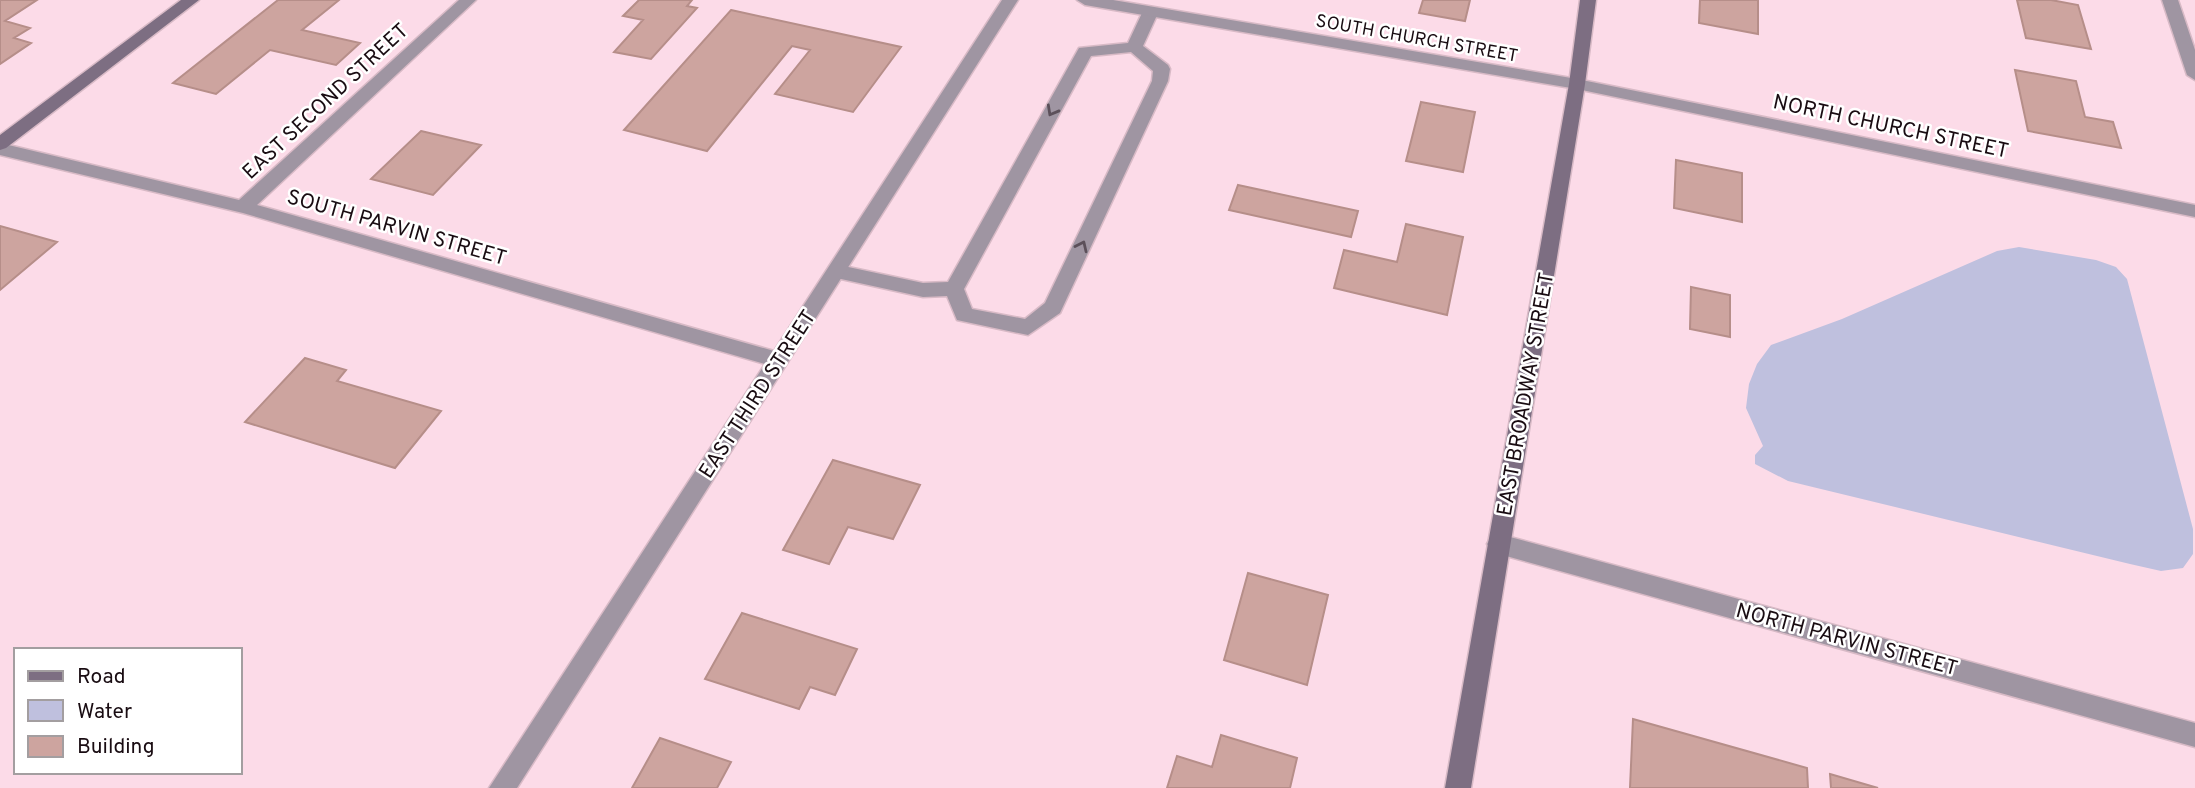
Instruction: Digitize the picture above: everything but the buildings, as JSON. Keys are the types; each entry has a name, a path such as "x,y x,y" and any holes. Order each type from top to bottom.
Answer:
{"street":[{"path":"0,146 191,0"},
{"name":"EAST SECOND STREET","path":"243,207 468,0"},
{"name":"EAST THIRD STREET","path":"502,788 778,360 839,272 1010,0"},
{"name":"SOUTH CHURCH STREET","path":"1085,0 1577,84"},
{"name":"EAST BROADWAY STREET","path":"1458,788 1577,84 1588,0"},
{"path":"2170,0 2195,75"},
{"path":"1135,47 1150,13"},
{"path":"1135,47 1162,69 1160,81 1054,308 1028,327 964,315 954,289 1085,51 1135,47"},
{"name":"NORTH CHURCH STREET","path":"1577,84 2195,211"},
{"name":"SOUTH PARVIN STREET","path":"0,146 243,207 778,360"},
{"path":"839,272 923,290 954,289"},
{"name":"NORTH PARVIN STREET","path":"1499,544 2195,735"}],"water":[{"path":"2019,247 2096,260 2116,267 2127,279 2193,529 2193,554 2183,568 2161,571 1788,481 1755,464 1755,455 1763,446 1746,408 1749,384 1757,364 1771,345 1842,319 1997,251"}]}
